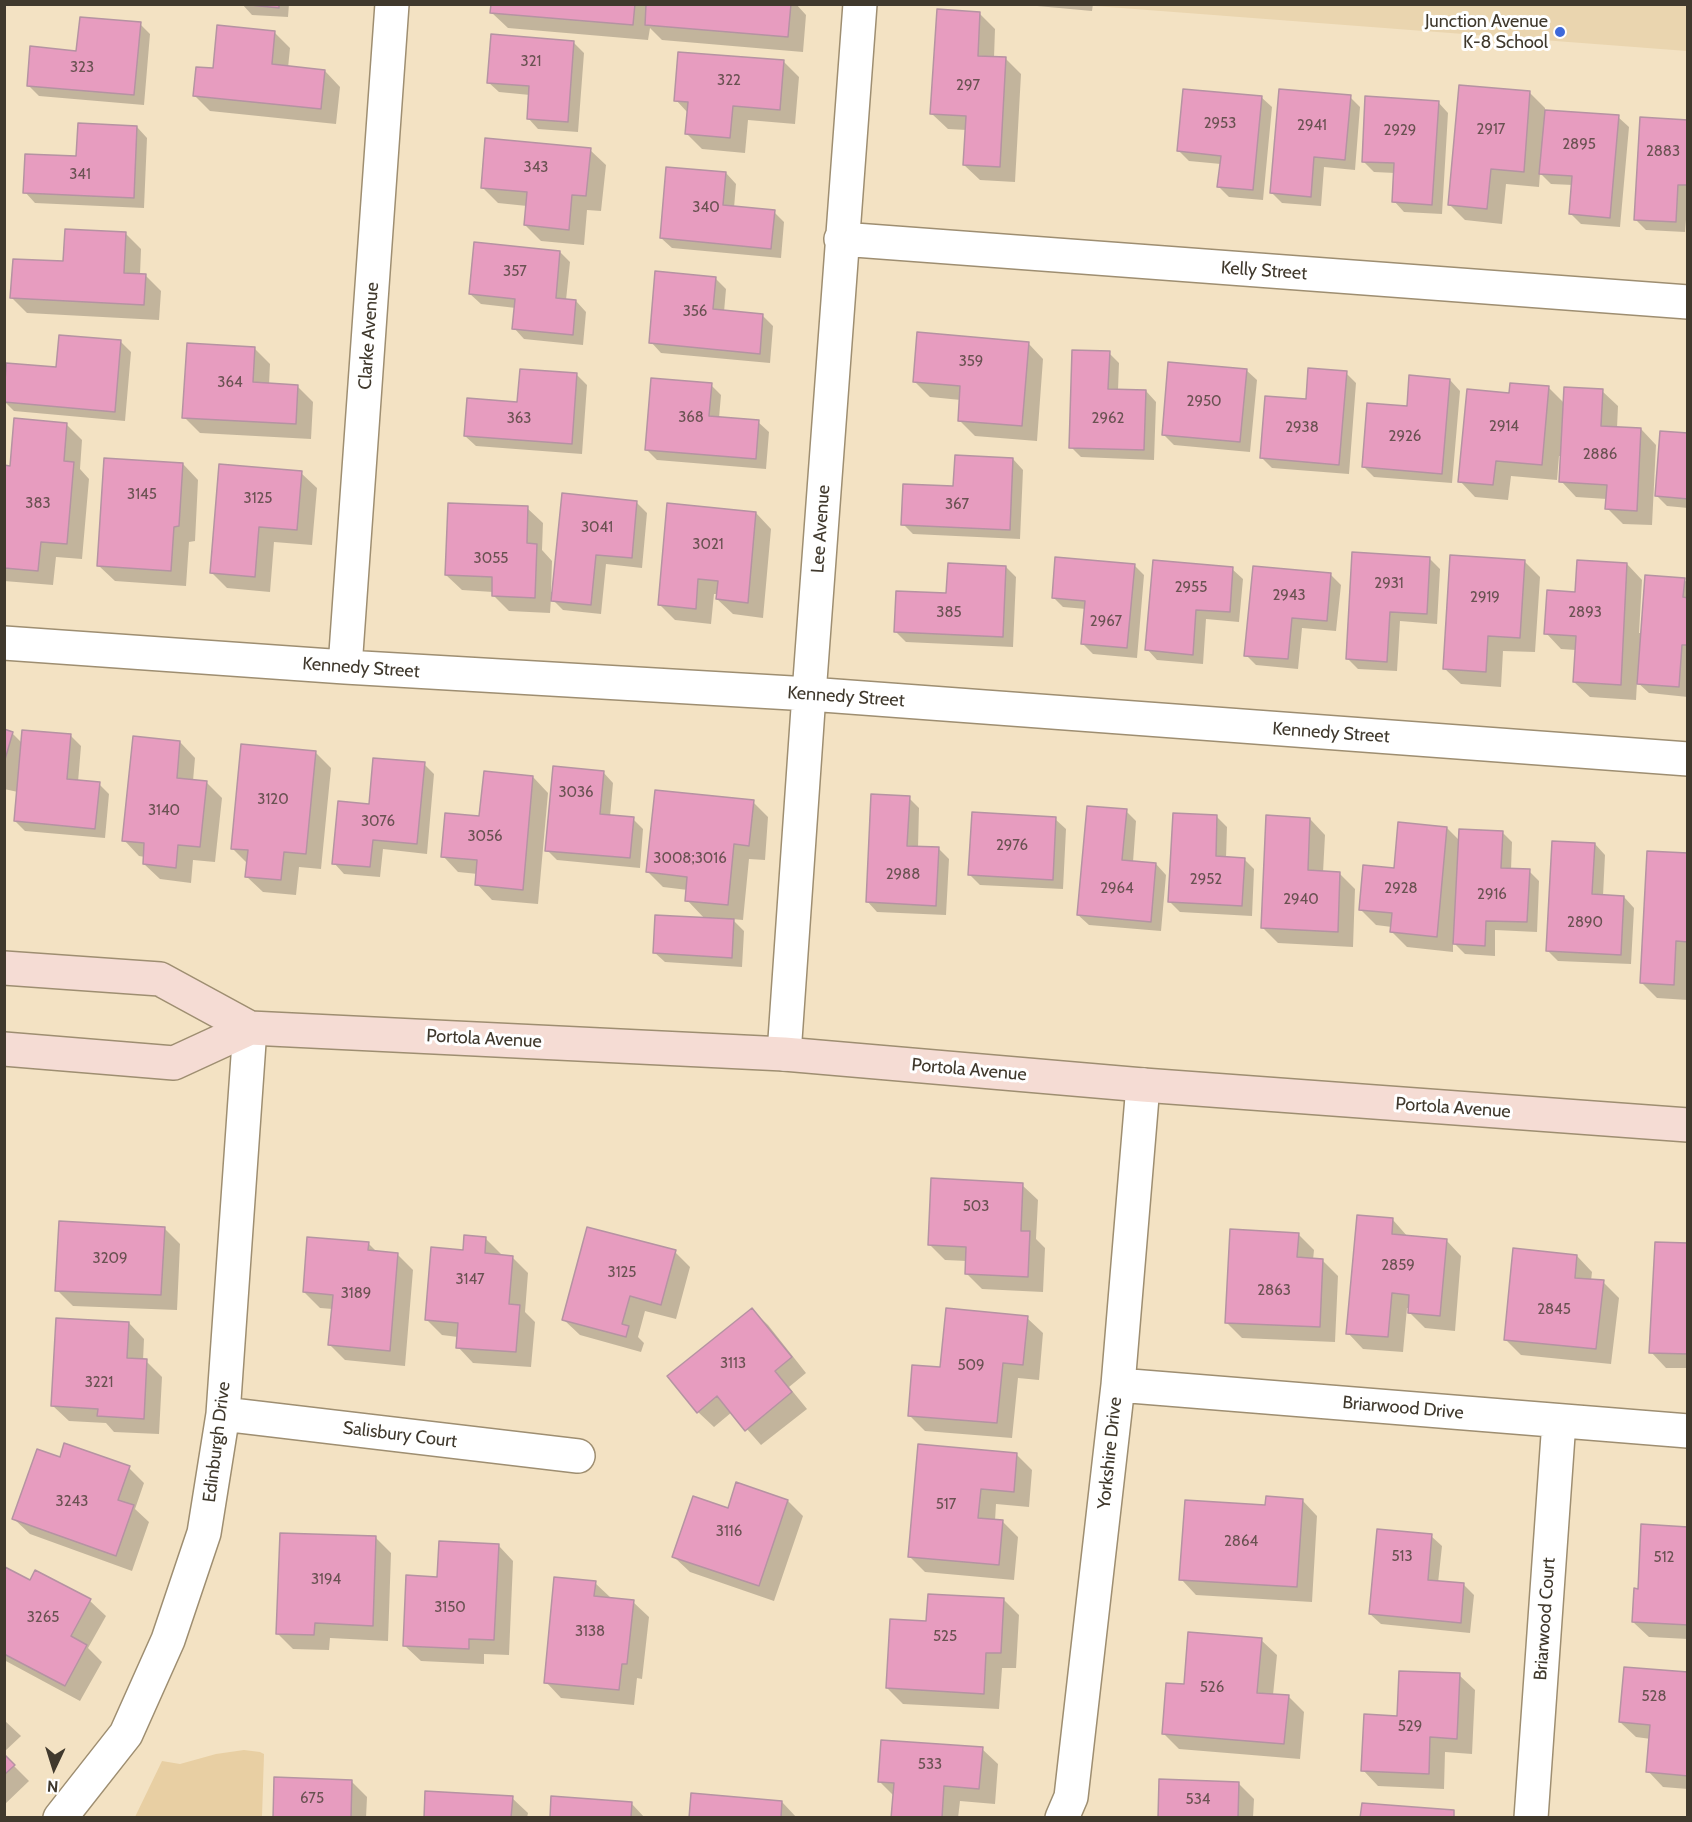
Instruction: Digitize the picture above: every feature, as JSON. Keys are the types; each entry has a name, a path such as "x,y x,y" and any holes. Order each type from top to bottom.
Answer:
{"main road":[{"name":"Portola Avenue","path":"4,968 160,979 250,1028 784,1054 1143,1085 1688,1125"},
{"name":"Portola Avenue","path":"4,1049 174,1063 250,1028"}],"street":[{"name":"Clarke Avenue","path":"345,667 392,4"},
{"name":"Lee Avenue","path":"784,1054 808,694 860,4"},
{"name":"Kelly Street","path":"841,239 1688,302"},
{"name":"Kennedy Street","path":"4,643 345,667 808,694 1688,759"},
{"name":"Edinburgh Drive","path":"60,1818 126,1734 168,1640 204,1533 223,1414 250,1028"},
{"name":"Yorkshire Drive","path":"1062,1818 1071,1797 1118,1386 1143,1085"},
{"name":"Briarwood Drive","path":"1118,1386 1688,1431"},
{"name":"Salisbury Court","path":"223,1414 578,1456"},
{"name":"Briarwood Court","path":"1531,1818 1558,1421"}],"shaded area":[{"name":"Junction Avenue K-8 School","path":"1096,4 1687,5 1687,51 1095,6"},
{"path":"244,1750 264,1754 262,1817 135,1817 162,1761 180,1764 216,1754"}],"building":[{"path":"240,4 279,4 279,8"},
{"path":"491,4 635,4 633,25 490,13"},
{"path":"646,4 791,4 788,37 645,25"},
{"path":"937,9 980,12 978,56 1006,57 1000,167 963,165 966,116 930,114"},
{"path":"80,17 141,22 134,95 27,86 30,46 76,51"},
{"path":"217,25 275,31 272,64 325,70 321,109 193,96 196,67 213,68"},
{"path":"491,34 574,41 568,122 527,119 529,86 487,83"},
{"path":"678,52 784,60 780,110 733,106 730,138 685,134 688,102 674,101"},
{"path":"1459,85 1530,91 1524,172 1491,169 1487,209 1448,205"},
{"path":"1183,89 1262,96 1253,190 1217,187 1221,156 1177,151"},
{"path":"1279,89 1351,95 1345,160 1314,157 1311,197 1270,193"},
{"path":"1365,96 1439,101 1432,205 1392,202 1394,163 1362,162"},
{"path":"1545,110 1619,115 1610,218 1569,214 1572,176 1539,174"},
{"path":"1640,117 1688,120 1688,185 1678,185 1676,222 1634,220"},
{"path":"78,123 137,126 134,198 23,193 25,154 76,156"},
{"path":"485,138 591,148 586,196 572,195 569,230 524,225 527,192 481,188"},
{"path":"666,167 726,172 723,205 775,210 771,249 660,238"},
{"path":"65,229 126,232 124,273 146,274 144,305 10,298 13,259 63,261"},
{"path":"474,242 560,251 556,298 576,300 573,335 512,329 515,299 469,294"},
{"path":"655,271 716,277 713,309 763,314 760,354 649,343"},
{"path":"917,332 1029,342 1022,426 958,421 960,386 913,382"},
{"path":"59,335 121,340 115,412 4,402 6,363 56,367"},
{"path":"187,343 255,347 253,382 298,385 296,424 182,418"},
{"path":"1072,350 1110,351 1108,389 1146,390 1144,450 1069,448"},
{"path":"1168,362 1247,369 1240,442 1162,435"},
{"path":"1308,368 1347,371 1339,465 1260,458 1265,396 1306,399"},
{"path":"520,369 577,373 572,444 464,436 467,398 517,402"},
{"path":"1409,375 1450,379 1442,474 1362,467 1367,403 1407,406"},
{"path":"651,378 712,383 709,416 759,420 756,459 645,450"},
{"path":"1510,383 1549,386 1542,465 1496,461 1493,485 1458,482 1467,389 1509,393"},
{"path":"1564,387 1603,389 1601,426 1641,428 1637,511 1605,509 1607,485 1559,482"},
{"path":"14,418 67,423 64,461 74,462 67,544 41,542 38,571 4,568 4,465 10,466"},
{"path":"1660,431 1688,433 1688,499 1655,496"},
{"path":"955,455 1013,458 1010,530 901,525 903,484 953,486"},
{"path":"104,458 183,463 179,526 174,527 171,571 97,566"},
{"path":"219,464 302,471 297,530 259,527 255,577 210,573"},
{"path":"562,493 637,501 632,558 596,555 591,605 551,601"},
{"path":"448,503 528,506 527,543 537,544 535,598 492,596 492,577 445,575"},
{"path":"667,503 756,512 748,603 716,599 718,581 698,579 696,609 658,605"},
{"path":"1352,552 1430,557 1427,614 1390,612 1387,662 1346,659"},
{"path":"1450,555 1525,560 1520,638 1488,636 1486,672 1443,669"},
{"path":"1055,557 1135,564 1127,648 1081,644 1085,601 1052,598"},
{"path":"1153,560 1233,567 1230,612 1196,610 1193,655 1145,650"},
{"path":"1577,560 1627,563 1621,685 1573,682 1576,636 1544,634 1547,590 1575,592"},
{"path":"948,563 1006,566 1003,637 894,632 896,591 946,593"},
{"path":"1253,566 1331,573 1327,621 1292,618 1288,659 1244,656"},
{"path":"1645,575 1685,578 1683,597 1688,598 1688,645 1682,645 1679,687 1637,684"},
{"path":"4,729 13,732 4,763"},
{"path":"22,730 71,734 67,779 100,782 95,829 14,821"},
{"path":"133,736 180,741 177,778 207,781 200,847 178,845 176,868 143,864 144,843 122,841"},
{"path":"241,744 316,751 306,854 284,852 281,880 245,877 248,850 231,849"},
{"path":"373,758 425,762 417,844 373,840 370,867 332,864 338,801 369,804"},
{"path":"553,766 604,771 600,814 634,817 630,858 545,851"},
{"path":"484,771 533,776 523,890 475,885 477,860 441,857 445,813 479,816"},
{"path":"655,790 754,800 749,846 734,844 728,905 685,901 687,877 646,872"},
{"path":"871,794 910,796 907,846 939,847 936,906 866,902"},
{"path":"1087,806 1127,809 1122,860 1156,863 1151,922 1077,915"},
{"path":"972,812 1056,817 1053,880 968,875"},
{"path":"1173,813 1217,815 1216,856 1245,858 1242,906 1168,902"},
{"path":"1266,815 1310,818 1308,870 1340,872 1338,932 1261,928"},
{"path":"1398,822 1447,827 1437,937 1390,932 1392,913 1359,910 1363,865 1394,868"},
{"path":"1459,829 1503,831 1501,868 1530,869 1527,922 1486,921 1485,946 1453,944"},
{"path":"1552,841 1595,843 1592,894 1624,896 1621,955 1546,951"},
{"path":"1647,851 1688,853 1688,942 1676,941 1674,985 1640,983"},
{"path":"655,915 734,919 732,958 653,953"},
{"path":"931,1178 1023,1183 1021,1231 1030,1231 1028,1277 965,1274 966,1247 928,1245"},
{"path":"1357,1215 1393,1218 1392,1234 1447,1239 1440,1316 1408,1313 1409,1295 1392,1293 1388,1337 1346,1334"},
{"path":"59,1221 165,1227 161,1295 55,1291"},
{"path":"587,1227 676,1250 661,1305 630,1296 622,1324 629,1326 626,1337 562,1320"},
{"path":"1230,1229 1299,1233 1297,1257 1323,1259 1320,1327 1225,1323"},
{"path":"464,1235 486,1237 485,1253 513,1256 509,1304 520,1305 516,1352 456,1348 458,1323 425,1320 431,1247 463,1250"},
{"path":"307,1237 369,1242 368,1250 398,1253 390,1351 328,1345 333,1295 303,1292"},
{"path":"1655,1242 1688,1243 1688,1354 1649,1353"},
{"path":"1513,1248 1577,1255 1575,1278 1604,1280 1596,1349 1504,1340"},
{"path":"752,1308 792,1357 775,1371 792,1392 745,1431 717,1396 697,1413 667,1376"},
{"path":"946,1308 1028,1316 1023,1365 1003,1363 997,1423 908,1416 912,1365 940,1367"},
{"path":"56,1318 129,1322 127,1358 147,1359 144,1419 97,1416 98,1409 51,1406"},
{"path":"64,1443 130,1466 118,1500 134,1505 116,1556 12,1519 37,1449 60,1457"},
{"path":"918,1444 1017,1453 1014,1492 981,1489 978,1518 1003,1520 999,1565 908,1557"},
{"path":"736,1482 788,1500 759,1586 672,1557 693,1496 728,1508"},
{"path":"1266,1496 1303,1499 1297,1587 1179,1580 1185,1500 1265,1505"},
{"path":"1641,1524 1688,1527 1688,1625 1632,1622 1634,1588 1638,1589"},
{"path":"1377,1529 1432,1534 1428,1580 1464,1583 1461,1623 1369,1614"},
{"path":"280,1533 376,1536 373,1626 315,1623 314,1635 276,1634"},
{"path":"439,1541 499,1544 494,1640 469,1639 469,1649 403,1646 406,1575 437,1577"},
{"path":"5,1567 30,1580 35,1570 91,1599 71,1636 87,1645 65,1686 4,1654"},
{"path":"554,1577 596,1581 594,1596 634,1600 627,1664 622,1664 619,1690 544,1683"},
{"path":"928,1594 1004,1598 1001,1653 986,1653 984,1694 886,1688 890,1619 926,1621"},
{"path":"1188,1632 1262,1638 1257,1693 1289,1695 1284,1744 1162,1734 1166,1683 1184,1684"},
{"path":"1624,1667 1688,1672 1688,1776 1646,1772 1650,1725 1619,1722"},
{"path":"1399,1671 1460,1673 1457,1739 1430,1737 1429,1774 1361,1771 1364,1714 1397,1716"},
{"path":"881,1740 983,1747 979,1789 944,1786 942,1818 891,1818 894,1783 878,1782"},
{"path":"4,1754 15,1765 4,1775"},
{"path":"274,1777 352,1780 351,1818 273,1818"},
{"path":"1159,1779 1239,1782 1238,1818 1158,1818"},
{"path":"425,1791 513,1796 511,1818 424,1818"},
{"path":"691,1793 782,1801 781,1818 689,1818"},
{"path":"551,1796 632,1802 631,1818 550,1818"},
{"path":"1362,1803 1454,1810 1454,1818 1360,1818"}],"place":[{"name":"Junction Avenue K-8 School","path":"1560,32"}]}
